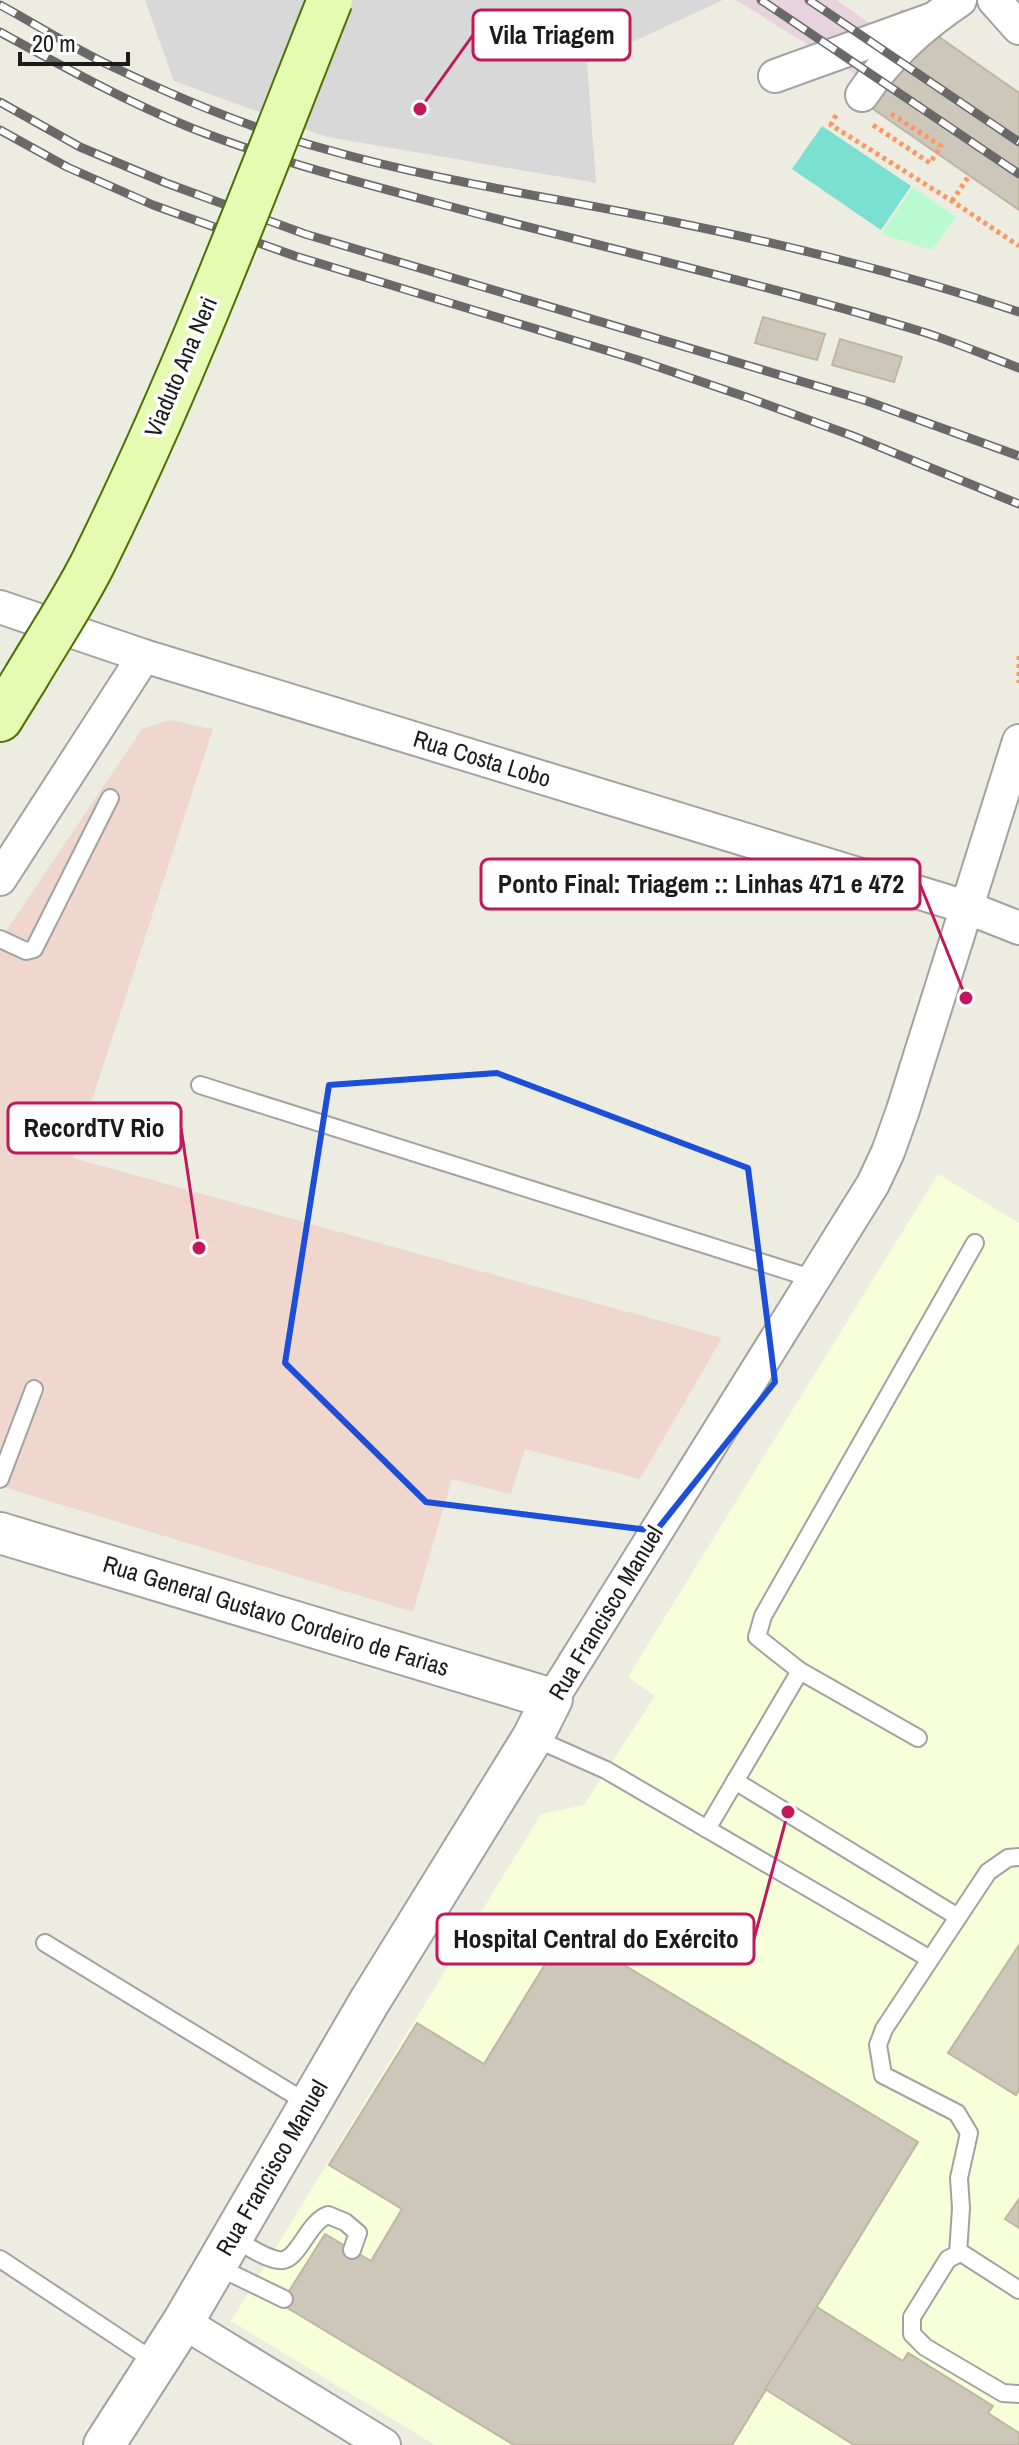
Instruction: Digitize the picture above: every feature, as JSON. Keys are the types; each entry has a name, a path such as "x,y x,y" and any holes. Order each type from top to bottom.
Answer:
{"main road":[{"name":"Viaduto Ana Neri","path":"0,719 92,564 133,479 195,339 330,0"}],"street":[{"path":"857,106 882,66 930,20 960,0"},
{"path":"994,0 1019,28"},
{"path":"775,76 930,20"},
{"name":"Rua Costa Lobo","path":"0,608 144,656 966,907 1019,928"},
{"path":"0,879 144,656"},
{"name":"Rua Francisco Manuel","path":"104,2445 183,2322 368,2004 533,1737 552,1699 873,1184 888,1152 1019,741"},
{"name":"Rua General Gustavo Cordeiro de Farias","path":"0,1533 552,1699"},
{"path":"183,2322 384,2445"}],"lane":[{"path":"0,939 26,951 34,949 110,798"},
{"path":"200,1085 814,1279"},
{"path":"918,1738 800,1671 757,1637 763,1616 975,1243"},
{"path":"0,1479 34,1389"},
{"path":"707,1829 800,1671"},
{"path":"533,1737 606,1770 930,1959"},
{"path":"735,1781 958,1917"},
{"path":"958,2254 959,2178 969,2133 957,2113 883,2075 878,2045 884,2029 988,1872 1008,1858 1019,1857"},
{"path":"45,1943 309,2104"},
{"path":"223,2251 287,2260 295,2254 316,2221 328,2215 345,2222 358,2233 352,2250"},
{"path":"223,2251 248,2284 284,2299"},
{"path":"1019,2290 963,2254 958,2254 948,2259 912,2317 912,2334 925,2347 1003,2393 1019,2394"},
{"path":"0,2259 157,2363"}],"path":[{"path":"857,106 941,146 930,163 857,106"},
{"path":"857,106 831,125 1019,246"},
{"path":"952,201 969,176"},
{"path":"1019,656 1019,683"}],"highlighted area":[{"path":"497,1073 748,1168 775,1382 656,1531 426,1502 285,1363 329,1085"}],"shaded area":[{"path":"145,0 723,0 587,63 596,183 327,137 174,81"},
{"path":"736,0 836,0 885,34 855,74"},
{"path":"822,126 911,186 881,230 792,169"},
{"path":"913,187 956,217 932,250 881,234"},
{"path":"170,720 213,729 73,1158 722,1338 640,1479 525,1449 511,1494 452,1479 413,1612 0,1486 0,940 142,729"},
{"path":"938,1174 1019,1223 1019,2445 435,2445 231,2321 541,1814 584,1805 655,1696 628,1677"}],"building":[{"path":"902,11 1019,93 1019,210 850,93"},
{"path":"763,317 825,334 817,360 755,343"},
{"path":"840,339 902,357 894,382 832,365"},
{"path":"566,1930 918,2142 732,2445 514,2445 281,2304 325,2234 371,2261 402,2209 329,2165 417,2023 484,2064"},
{"path":"1019,1945 1019,2090 1016,2095 948,2053"},
{"path":"1019,2199 1019,2228 1005,2219"},
{"path":"817,2307 903,2361 908,2353 993,2406 988,2413 1019,2433 1019,2445 854,2445 765,2389"}],"railway":[{"path":"761,0 1019,174"},
{"path":"809,0 1019,142"},
{"path":"0,5 83,52 137,78 216,112 298,141 411,171 805,251 934,285 1019,312"},
{"path":"0,32 140,106 250,149 374,186 863,314 935,336 1019,368"},
{"path":"0,102 80,147 166,183 305,234 864,400 1019,456"},
{"path":"0,130 67,167 153,205 295,256 635,359 749,398 853,436 1019,504"}],"place":[{"name":"Vila Triagem","path":"420,109"},
{"name":"Ponto Final: Triagem :: Linhas 471 e 472","path":"966,998"},
{"name":"RecordTV Rio","path":"199,1248"},
{"name":"Hospital Central do Exército","path":"788,1812"}]}
